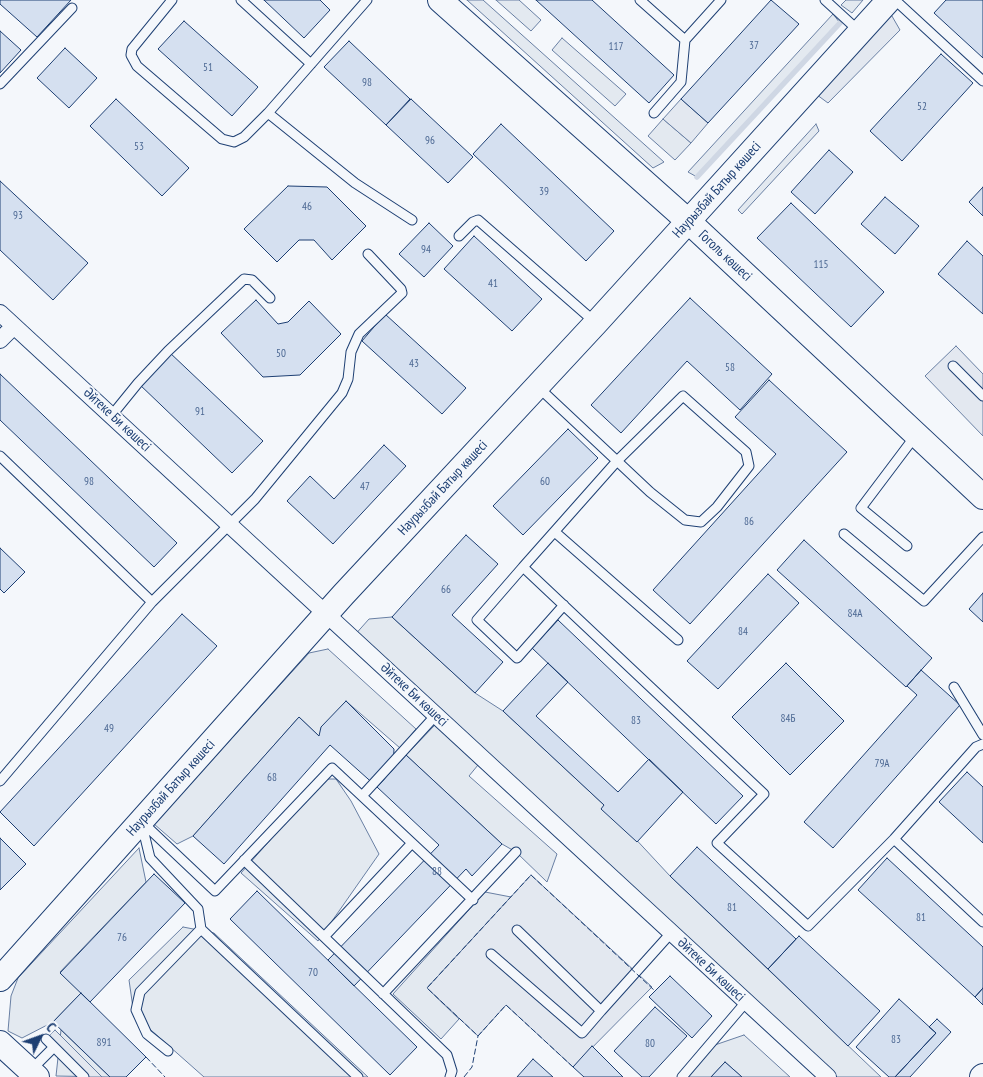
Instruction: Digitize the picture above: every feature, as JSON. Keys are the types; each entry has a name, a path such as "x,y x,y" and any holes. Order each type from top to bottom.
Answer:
{"main road":[{"name":"Гоголь көшесі","path":"440,0 688,222 983,497"},
{"name":"Наурызбай Батыр көшесі","path":"0,978 327,613 596,323 889,0"},
{"path":"0,1043 33,1074"}],"street":[{"name":"Әйтеке Би көшесі","path":"0,313 828,1077"},
{"path":"0,340 14,326"}],"lane":[{"path":"172,0 132,49 131,55 137,66 222,139 234,142 244,137 268,113 367,0"},
{"path":"241,0 310,64"},
{"path":"640,0 685,40"},
{"path":"654,113 681,82 685,40 722,0"},
{"path":"825,0 860,32"},
{"path":"895,0 983,81"},
{"path":"0,84 72,8"},
{"path":"268,113 355,183 412,220"},
{"path":"459,236 473,222 478,220 596,323"},
{"path":"0,781 152,602 255,499 342,393 348,379 351,352 359,334 402,293 401,289 368,254"},
{"path":"112,416 138,383 168,351 244,279 252,280 270,298"},
{"path":"952,366 983,396"},
{"path":"538,386 617,461 685,520 701,522 717,507 749,466 746,452 683,396 617,461 556,533 523,567 477,620 516,658 564,604"},
{"path":"907,546 861,508 916,435"},
{"path":"0,456 152,602"},
{"path":"556,533 678,640"},
{"path":"844,534 924,601 983,537"},
{"path":"523,567 764,794 717,843 808,926 894,839 976,747 983,744"},
{"path":"954,687 983,735"},
{"path":"362,796 436,715"},
{"path":"141,821 215,890 332,768 473,900"},
{"path":"141,821 150,858 198,909 201,929 358,1077"},
{"path":"894,839 983,922"},
{"path":"324,937 412,843"},
{"path":"383,994 516,852"},
{"path":"244,860 447,1055 452,1071 450,1077"},
{"path":"168,1051 147,1034 136,1010 140,992 201,929"},
{"path":"516,930 600,1011"},
{"path":"492,954 582,1033 671,933"},
{"path":"682,1077 746,1002"},
{"path":"46,1039 84,1077"},
{"path":"33,1074 54,1047"}],"shaded area":[{"path":"467,0 483,0 664,162 653,168"},
{"path":"496,0 519,0 541,20 531,31"},
{"path":"846,0 863,0 852,13 841,5"},
{"path":"885,4 900,30 828,103 809,89"},
{"path":"833,14 840,23 697,177 688,172"},
{"path":"562,38 626,94 615,106 552,50"},
{"path":"681,99 708,123 691,143 663,119"},
{"path":"663,119 691,143 675,160 648,136"},
{"path":"816,124 819,131 742,214 738,210"},
{"path":"956,346 983,374 983,436 925,376"},
{"path":"392,617 475,693 503,711 604,805 670,876 881,1077 828,1077 353,637 369,619"},
{"path":"328,649 416,729 400,748 346,701 319,736 299,717 193,836 177,844 154,824 309,653"},
{"path":"435,725 478,765 469,776 557,854 547,882 516,852 502,844 406,755"},
{"path":"324,779 336,779 351,801 379,854 318,941 241,873"},
{"path":"139,848 146,882 60,972 81,993 53,1022 22,1038 8,1031 11,996 18,978"},
{"path":"531,875 652,987 573,1067 506,1005 478,1036 427,988"},
{"path":"485,892 511,897 427,988 459,1019 441,1039 393,994"},
{"path":"183,927 214,933 368,1077 204,1077 134,1015 129,980"},
{"path":"55,1030 102,1077 84,1077 46,1039"},
{"path":"61,1030 110,1077 56,1076"},
{"path":"744,1035 790,1077 742,1077 725,1062 711,1077 678,1077 709,1047"}],"building":[{"path":"0,0 71,0 37,37 0,4"},
{"path":"264,0 320,0 330,10 304,38"},
{"path":"536,0 592,0 674,75 649,103"},
{"path":"771,0 799,24 708,123 681,99"},
{"path":"946,0 983,0 983,58 934,13"},
{"path":"184,21 258,87 232,116 158,49"},
{"path":"0,31 21,50 0,73"},
{"path":"349,41 410,99 386,125 324,67"},
{"path":"65,48 97,78 69,108 37,78"},
{"path":"941,54 973,83 902,161 870,131"},
{"path":"116,99 189,168 162,196 90,126"},
{"path":"411,99 473,157 448,183 386,125"},
{"path":"501,124 614,231 586,261 473,154"},
{"path":"829,150 853,172 815,214 791,192"},
{"path":"0,181 88,263 53,300 0,250"},
{"path":"288,186 327,187 366,226 332,260 314,240 299,240 277,262 244,229"},
{"path":"983,187 983,216 969,202"},
{"path":"885,197 919,226 895,254 861,224"},
{"path":"791,203 884,292 851,327 757,238"},
{"path":"429,223 453,246 424,277 399,254"},
{"path":"474,236 542,299 512,331 444,269"},
{"path":"967,241 983,256 983,314 938,274"},
{"path":"690,298 772,374 740,410 687,361 621,433 591,405"},
{"path":"256,300 278,324 288,322 309,301 341,334 300,375 263,377 221,333"},
{"path":"385,314 466,388 442,414 362,341"},
{"path":"168,351 263,441 232,473 138,383"},
{"path":"0,374 177,543 154,567 0,420"},
{"path":"769,380 847,452 690,624 653,590 776,454 735,417"},
{"path":"568,429 598,458 523,535 493,506"},
{"path":"384,445 406,466 333,544 287,501 310,476 334,499"},
{"path":"466,535 498,564 452,615 503,662 475,693 392,617"},
{"path":"804,540 932,658 906,687 777,570"},
{"path":"0,548 25,572 4,593 0,589"},
{"path":"768,574 799,603 718,689 687,661"},
{"path":"983,593 983,622 969,609"},
{"path":"182,614 217,646 34,846 0,812"},
{"path":"558,620 743,796 716,824 532,648"},
{"path":"548,663 568,682 536,716 618,792 649,759 683,792 637,842 601,809 604,805 503,711"},
{"path":"786,663 844,721 790,775 732,717"},
{"path":"921,670 960,705 833,848 804,822 917,695 907,686"},
{"path":"346,701 394,749 393,769 377,787 330,745 224,864 193,836 299,717 319,736 321,727"},
{"path":"406,755 502,844 472,876 466,869 354,986 328,960 439,845 377,787"},
{"path":"967,772 983,787 983,843 939,802"},
{"path":"0,838 26,864 0,890"},
{"path":"697,847 796,939 768,969 670,876"},
{"path":"887,858 983,947 983,988 975,997 858,890"},
{"path":"154,874 185,903 90,1002 60,973"},
{"path":"257,891 417,1047 390,1075 230,919"},
{"path":"799,936 880,1011 848,1046 768,969"},
{"path":"670,976 712,1016 692,1038 649,997"},
{"path":"983,988 983,1005 975,997"},
{"path":"81,993 146,1057 126,1077 110,1077 53,1022"},
{"path":"899,999 936,1033 895,1077 889,1077 856,1047"},
{"path":"655,1007 687,1036 649,1077 642,1077 614,1051"},
{"path":"937,1019 951,1032 910,1077 895,1077 936,1033 929,1027"},
{"path":"592,1046 623,1077 584,1077 573,1067"},
{"path":"533,1059 553,1077 517,1077"},
{"path":"725,1062 742,1077 711,1077"}],"waterway":[{"path":"697,177 840,23"}],"fence":[{"path":"573,1067 506,1005 478,1036 427,988 531,875 655,991"},
{"path":"464,1077 472,1067 478,1036"},
{"path":"146,1057 165,1077"}]}
